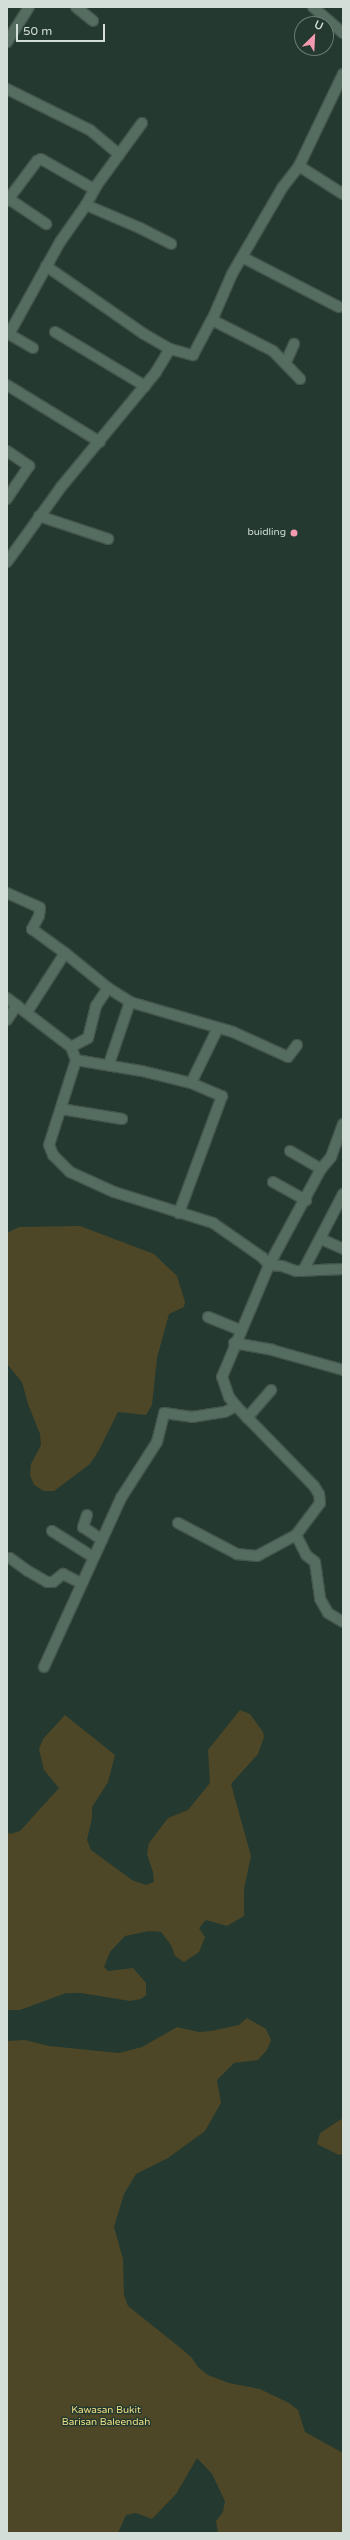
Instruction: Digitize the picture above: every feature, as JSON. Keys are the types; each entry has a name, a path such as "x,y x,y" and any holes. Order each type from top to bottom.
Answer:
{"street":[{"path":"7,42 29,7"},
{"path":"76,7 93,21"},
{"path":"314,7 343,33"},
{"path":"46,266 144,334 170,349 193,355 212,320 242,257 281,190 299,166 343,74"},
{"path":"7,89 90,130 119,154"},
{"path":"33,348 8,333 60,242 86,205 94,189 142,123"},
{"path":"46,224 8,200 37,161 41,159 94,189"},
{"path":"299,166 343,194"},
{"path":"86,205 140,228 171,244"},
{"path":"242,257 339,307"},
{"path":"212,320 256,341 286,362 300,379"},
{"path":"55,332 145,386"},
{"path":"286,362 294,344"},
{"path":"8,559 39,516 145,386 170,349"},
{"path":"7,385 100,442"},
{"path":"7,451 29,466 7,499"},
{"path":"39,516 108,539"},
{"path":"7,893 40,908 39,916 32,929 65,953 108,988 130,1002 218,1028 288,1057 298,1045"},
{"path":"27,1012 65,953"},
{"path":"71,1047 88,1038 96,1006 108,988"},
{"path":"7,998 71,1047 76,1060 49,1145 53,1155 70,1172 114,1192 219,1226 262,1257 269,1266 303,1271 343,1269"},
{"path":"109,1064 130,1002"},
{"path":"7,1020 17,1005"},
{"path":"191,1083 218,1028"},
{"path":"76,1060 109,1064 191,1083 222,1097 179,1213"},
{"path":"61,1110 122,1119"},
{"path":"178,1523 237,1554 254,1557 296,1535 320,1503 319,1494 229,1397 222,1377 234,1344 269,1266 306,1200 321,1169 331,1157 343,1124"},
{"path":"290,1151 321,1169"},
{"path":"273,1182 306,1200"},
{"path":"303,1271 343,1194"},
{"path":"320,1239 343,1249"},
{"path":"208,1317 241,1330"},
{"path":"234,1344 272,1350 343,1370"},
{"path":"247,1418 271,1390"},
{"path":"44,1667 121,1498 157,1442 164,1412 192,1417 225,1412 236,1406"},
{"path":"87,1514 84,1527 102,1540"},
{"path":"52,1531 93,1557"},
{"path":"296,1535 306,1555 315,1562 320,1599 328,1613 343,1622"},
{"path":"10,1558 28,1572 47,1582 53,1582 63,1574 81,1583"}],"green space":[{"path":"80,1226 154,1254 177,1276 185,1302 184,1307 169,1314 157,1358 152,1405 146,1415 118,1412 99,1450 90,1464 54,1491 44,1491 34,1485 30,1475 31,1464 41,1445 40,1434 28,1404 22,1382 7,1364 7,1233 19,1227"},
{"path":"240,1710 250,1714 263,1732 264,1737 258,1754 231,1784 251,1856 244,1889 244,1916 227,1926 206,1920 199,1928 205,1937 199,1952 184,1962 175,1956 171,1945 161,1932 149,1931 125,1936 110,1952 104,1967 108,1971 133,1968 146,1983 146,1995 141,1999 130,2001 81,1993 66,1993 20,2010 7,2010 7,1831 10,1834 20,1831 59,1788 44,1770 39,1749 43,1739 65,1715 115,1755 108,1782 92,1807 92,1818 87,1840 91,1850 132,1880 146,1885 154,1882 153,1872 147,1854 149,1843 168,1818 188,1810 210,1783 208,1750"},
{"name":"Kawasan Bukit Barisan Baleendah","path":"247,2018 266,2029 271,2040 267,2050 258,2060 234,2063 217,2080 221,2103 205,2131 168,2158 136,2174 124,2194 114,2227 123,2259 124,2295 128,2306 183,2350 192,2358 198,2367 208,2375 229,2383 260,2389 289,2403 298,2410 305,2432 343,2453 343,2533 218,2533 216,2521 223,2512 225,2501 212,2474 197,2458 176,2494 152,2519 136,2513 126,2515 118,2533 7,2533 7,2041 25,2040 49,2046 119,2053 142,2047 177,2027 199,2032 211,2031 239,2025"},
{"path":"343,2118 343,2154 339,2155 317,2144 320,2133"}],"place":[{"name":"buidling","path":"294,533"}]}
